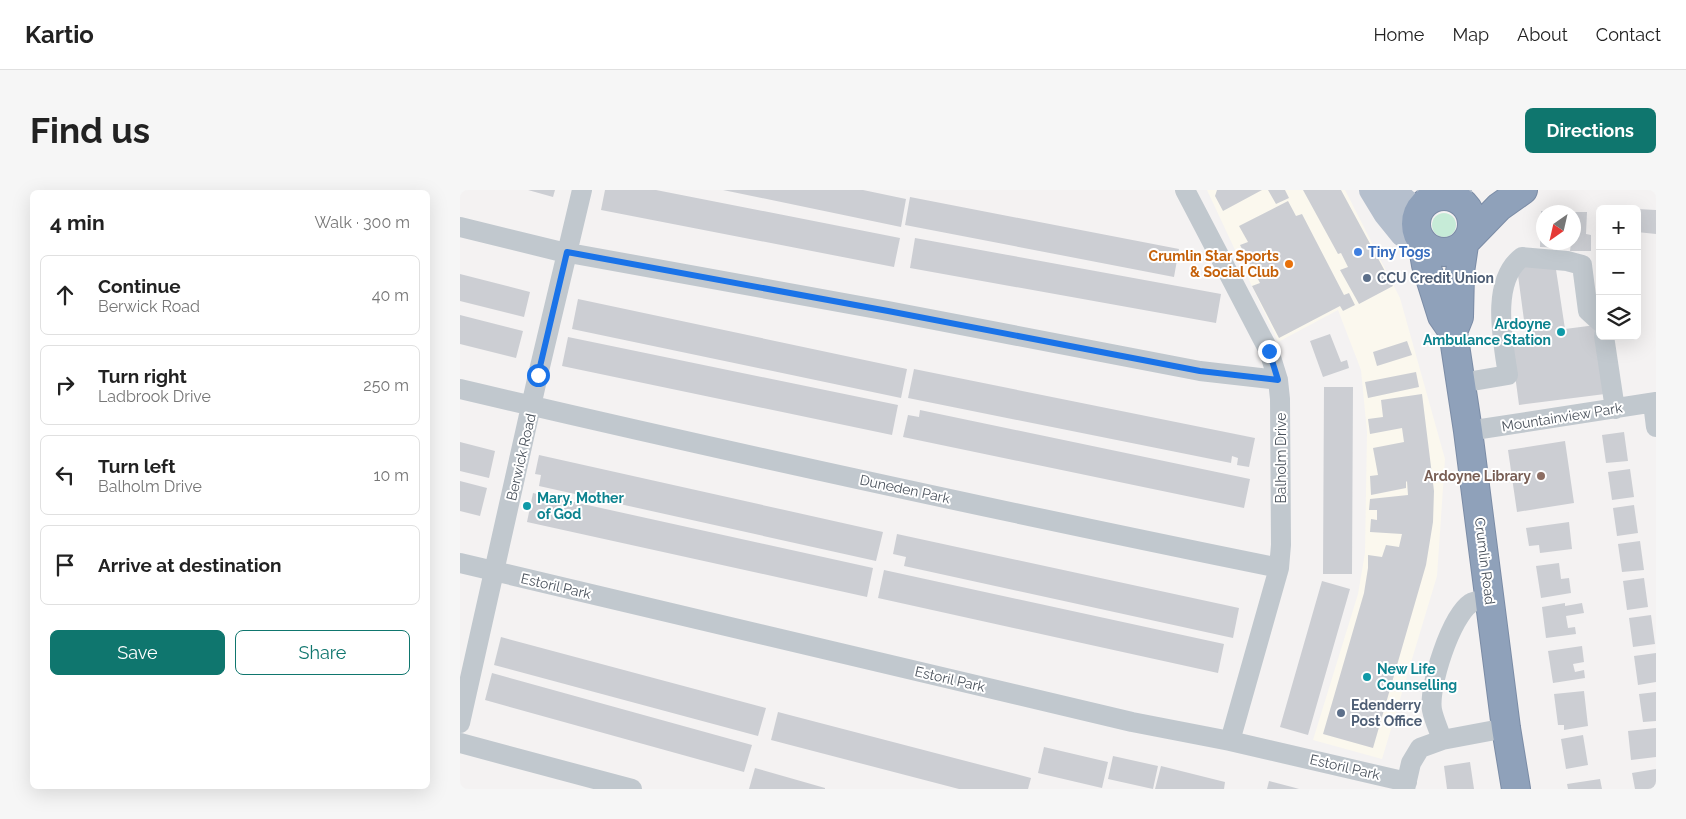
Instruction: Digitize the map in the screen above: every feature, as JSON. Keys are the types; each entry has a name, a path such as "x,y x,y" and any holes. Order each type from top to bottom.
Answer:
{"highway":[{"path":"1504,190 1459,197 1443,196 1426,200 1416,227 1422,242 1428,247 1442,252 1458,249 1499,207 1523,190"},
{"path":"1459,197 1466,207 1472,223 1471,232 1466,242"},
{"name":"Crumlin Road","path":"1422,242 1426,265 1442,316 1453,332 1468,431 1506,728 1516,789"},
{"name":"Crumlin Road","path":"1453,332 1459,317 1460,272 1466,242"}],"main road":[{"path":"1372,190 1386,213 1403,234 1422,242"},
{"path":"1392,190 1410,206 1426,200"}],"street":[{"name":"Berwick Road","path":"460,724 582,190"},
{"name":"Balholm Drive","path":"1185,190 1269,351 1278,380 1281,425 1279,568 1230,741"},
{"path":"460,227 567,252 1190,369 1278,380"},
{"path":"1461,382 1508,376 1501,325 1504,285 1513,264 1522,257 1567,261 1582,265 1588,311 1596,318"},
{"path":"1605,340 1615,408"},
{"name":"Duneden Park","path":"460,390 854,478 1279,568"},
{"path":"1654,402 1656,427"},
{"name":"Mountainview Park","path":"1468,431 1654,402"},
{"name":"Estoril Park","path":"460,563 1132,722 1230,741 1406,785"},
{"path":"1442,740 1432,709 1435,675 1453,628 1461,613 1472,602 1490,600"},
{"path":"1406,785 1411,763 1420,748 1442,740 1506,728"},
{"path":"460,743 632,789"}],"shaded area":[{"path":"1207,190 1345,190 1400,298 1445,459 1437,576 1382,759 1313,740 1358,594 1365,553 1367,432 1361,370 1338,310 1278,342"}],"green space":[{"path":"1444,213 1452,217 1456,225 1452,233 1444,237 1436,233 1432,225 1436,217"}],"building":[{"path":"528,190 555,190 553,197"},
{"path":"605,190 656,190 900,238 894,267 601,210"},
{"path":"723,190 863,190 906,199 901,227"},
{"path":"1217,190 1262,190 1223,211 1215,196"},
{"path":"1268,190 1285,190 1289,198 1276,204"},
{"path":"1303,190 1341,190 1393,286 1359,304 1340,270 1348,267 1341,253 1338,254"},
{"path":"910,197 1179,249 1174,277 905,225"},
{"name":"Crumlin Star Sports & Social Club","path":"1288,201 1296,216 1302,214 1344,295 1349,293 1355,305 1343,311 1340,306 1279,338 1252,286 1260,283 1240,245 1248,242 1239,226"},
{"path":"1641,209 1656,210 1656,234 1641,232"},
{"path":"1581,212 1587,212 1586,234 1591,235 1591,251 1570,251 1581,250"},
{"path":"915,238 1221,294 1216,323 910,268"},
{"name":"Ardoyne Ambulance Station","path":"1555,263 1565,329 1596,325 1596,340 1598,340 1605,394 1519,405 1510,337 1526,335 1517,268"},
{"path":"460,274 530,292 524,317 460,301"},
{"path":"578,299 907,369 901,398 572,329"},
{"path":"460,315 523,331 516,358 460,344"},
{"path":"1330,334 1341,362 1347,360 1349,368 1323,377 1310,341"},
{"path":"568,337 898,405 892,435 562,366"},
{"path":"1407,341 1412,355 1377,366 1373,352"},
{"path":"914,369 1255,438 1249,467 1237,465 1238,458 1232,456 1231,463 908,398"},
{"path":"1416,372 1419,387 1368,398 1365,382"},
{"path":"1324,387 1353,387 1352,574 1323,574"},
{"path":"1422,394 1434,491 1433,522 1426,565 1373,748 1323,734 1364,593 1368,555 1382,557 1386,545 1399,547 1402,534 1370,532 1371,519 1377,520 1377,510 1369,510 1370,499 1408,495 1407,481 1406,488 1371,495 1370,476 1378,475 1373,448 1404,442 1402,428 1370,434 1368,419 1383,417 1381,400"},
{"path":"920,410 1250,479 1244,508 903,437 908,415 919,417"},
{"path":"1624,432 1628,461 1606,463 1602,435"},
{"name":"Ardoyne Library","path":"1565,441 1574,503 1517,512 1508,450"},
{"path":"460,442 495,451 489,478 460,471"},
{"path":"539,455 883,532 876,561 539,486 541,475 535,474"},
{"path":"1630,469 1634,497 1612,500 1608,472"},
{"path":"460,481 487,488 480,516 460,511"},
{"path":"533,493 873,568 867,597 527,522"},
{"path":"1634,505 1638,533 1617,536 1613,508"},
{"path":"1569,522 1572,549 1540,553 1539,545 1529,546 1526,528"},
{"path":"897,534 1239,608 1233,638 904,566 906,557 893,554"},
{"path":"1640,541 1644,570 1622,572 1618,544"},
{"path":"1559,563 1561,579 1569,578 1571,593 1541,598 1536,566"},
{"path":"884,570 1224,644 1218,673 878,598"},
{"path":"1644,578 1648,607 1627,610 1623,581"},
{"path":"1322,581 1350,589 1308,735 1280,727"},
{"path":"1565,603 1565,606 1582,603 1584,613 1566,616 1568,628 1575,627 1576,634 1546,638 1542,607"},
{"path":"1651,615 1655,644 1633,647 1629,618"},
{"path":"501,637 766,708 758,736 494,665"},
{"path":"1582,646 1584,662 1573,664 1575,672 1584,670 1585,678 1553,683 1548,651"},
{"path":"1656,653 1656,682 1638,685 1634,656"},
{"path":"492,673 752,745 744,772 485,700"},
{"path":"1584,691 1588,726 1564,730 1564,725 1558,725 1554,694"},
{"path":"1656,692 1656,721 1643,722 1639,694"},
{"path":"778,712 1031,778 1028,789 959,789 771,740"},
{"path":"1656,728 1656,757 1631,760 1628,731"},
{"path":"1583,735 1588,765 1566,769 1561,739"},
{"path":"1044,747 1108,762 1102,788 1038,773"},
{"path":"1113,756 1158,766 1153,789 1108,779"},
{"path":"1470,762 1474,789 1447,789 1444,766"},
{"path":"1161,766 1225,782 1224,789 1155,789"},
{"path":"755,768 825,788 825,789 749,789"},
{"path":"1656,769 1656,789 1635,789 1632,773"},
{"path":"1600,779 1602,789 1568,789 1567,784"},
{"path":"1269,781 1292,787 1299,789 1267,789"}],"place":[{"name":"Tiny Togs","path":"1358,252"},
{"name":"Crumlin Star Sports & Social Club","path":"1289,264"},
{"name":"CCU Credit Union","path":"1367,278"},
{"name":"Ardoyne Ambulance Station","path":"1561,332"},
{"name":"Ardoyne Library","path":"1541,476"},
{"name":"Mary, Mother of God","path":"527,506"},
{"name":"New Life Counselling","path":"1367,677"},
{"name":"Edenderry Post Office","path":"1341,713"}],"route":[{"path":"538,375 567,252 1200,371 1278,380 1269,351"}]}
